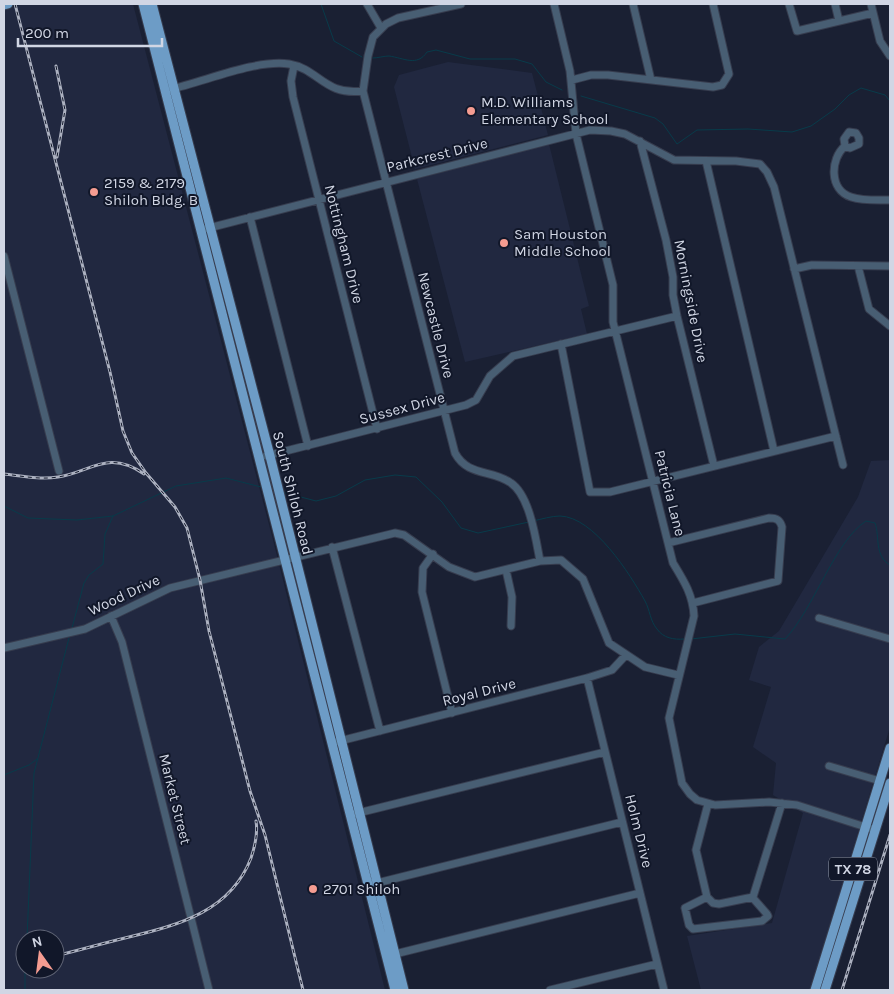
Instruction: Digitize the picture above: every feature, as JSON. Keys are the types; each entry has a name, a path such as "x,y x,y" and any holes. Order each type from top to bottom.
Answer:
{"main road":[{"path":"4,5 8,4"},
{"name":"South Shiloh Road","path":"143,4 170,90"},
{"name":"South Shiloh Road","path":"152,4 170,90 284,560 337,742"},
{"name":"South Shiloh Road","path":"205,229 270,456 355,814 377,883 404,990"},
{"name":"TX 78","path":"815,990 890,748"},
{"name":"TX 78","path":"825,990 890,783"},
{"name":"South Shiloh Road","path":"355,814 367,882 395,990"}],"street":[{"path":"367,4 381,28 398,18 462,4"},
{"name":"Patricia Lane","path":"554,4 572,80 576,134 613,285 612,308 615,331 673,563 690,591 693,603 694,616 670,705 668,724 682,783 690,794 708,804"},
{"path":"634,4 651,80"},
{"path":"572,80 591,75 713,87 726,82 728,69 713,4"},
{"path":"789,4 797,31 873,13"},
{"path":"835,4 839,21"},
{"path":"871,4 880,41 890,56"},
{"name":"Newcastle Drive","path":"381,28 373,38 368,56 363,91 444,411 459,460 476,472 494,475 512,483 522,495 531,520 540,561"},
{"path":"170,90 272,64 294,66 334,89 349,93 363,91"},
{"name":"Nottingham Drive","path":"294,66 291,81 293,97 377,428"},
{"name":"Parkcrest Drive","path":"205,229 590,130 611,131 640,141 674,160 751,162 764,167 774,187 794,269"},
{"name":"Morningside Drive","path":"640,141 666,240 673,277 673,295 677,316 714,466"},
{"path":"845,146 838,152 833,162 833,170 840,191 851,197 890,200"},
{"path":"706,161 774,451"},
{"path":"250,217 308,446"},
{"path":"4,256 59,471"},
{"path":"843,465 794,269 812,265 890,266"},
{"path":"858,266 869,309 890,326"},
{"name":"Sussex Drive","path":"259,458 444,411 476,400 490,376 513,356 677,316"},
{"path":"561,344 590,492 600,494 836,436"},
{"path":"668,543 770,518 776,518 780,521 782,527 778,581 693,603"},
{"name":"Wood Drive","path":"4,648 73,633 170,588 332,547 395,534 404,535 449,567 475,577 540,561 561,560 579,574 587,587 609,643 645,667 678,675"},
{"path":"332,547 380,731"},
{"path":"433,554 423,568 422,592 452,713"},
{"path":"506,570 512,597 511,626"},
{"name":"Market Street","path":"111,616 122,642 209,990"},
{"path":"819,618 890,639"},
{"name":"Royal Drive","path":"337,742 587,678 612,670 626,656"},
{"name":"Holm Drive","path":"587,678 664,990"},
{"path":"355,814 605,752"},
{"path":"829,766 880,781"},
{"path":"752,898 782,803"},
{"path":"752,898 719,904 707,898 696,850 708,804 782,803 810,808 875,830"},
{"path":"367,882 377,883 622,822"},
{"path":"385,952 395,954 640,893"},
{"path":"707,898 685,908 689,925 693,928 762,921 768,916 752,898"},
{"path":"550,990 657,964"}],"shaded area":[{"path":"24,4 133,4 273,540 385,990 4,990 4,9"},
{"name":"M.D. Williams Elementary School","path":"448,62 532,73 548,135 415,169 394,87 399,75"},
{"name":"Sam Houston Middle School","path":"549,144 589,306 581,309 587,334 465,362 417,179"},
{"path":"890,460 890,727 810,990 701,990 687,936 772,923 803,813 773,795 776,763 753,747 771,687 749,680 759,647 779,631 858,497 871,461"}],"waterway":[{"path":"321,4 334,41 362,57"},
{"path":"373,58 389,56 405,60 415,60 423,57 427,52 436,50 470,59 515,59 532,64 546,82 562,90"},
{"path":"581,96 655,118 663,124 677,144 697,130 748,129 792,132 811,126 835,109 849,95 861,88 885,95 890,101"},
{"path":"282,492 316,501 336,496 365,480 395,475 416,477 442,502 461,528 478,533 529,522"},
{"path":"4,506 28,518 77,520 113,516 176,486 226,478 261,487"},
{"path":"72,628 84,583 89,575 103,564 105,534 113,516"},
{"path":"533,521 560,516 573,519 586,526 610,549 630,576 645,601 653,623 659,632 669,638 684,639"},
{"path":"691,639 735,634 785,639 805,611 844,544 866,521 875,523 878,546 882,557 890,565"},
{"path":"27,929 34,773 69,638"},
{"path":"4,775 29,765 37,759"},
{"path":"25,979 25,990"}],"railway":[{"path":"15,4 110,372 123,431 132,453 146,473 175,507 187,528 200,580 209,631 250,791 265,835 303,990"},
{"path":"56,66 65,110 57,157"},
{"path":"4,474 51,478 110,463 120,463 144,474"},
{"path":"65,953 166,927 184,921 217,903 231,891 242,876 251,858 256,840 256,821"},
{"path":"842,990 890,835"}],"place":[{"name":"M.D. Williams Elementary School","path":"471,111"},
{"name":"2159 & 2179 Shiloh Bldg. B","path":"94,192"},
{"name":"Sam Houston Middle School","path":"504,243"},
{"name":"2701 Shiloh","path":"313,889"}]}
